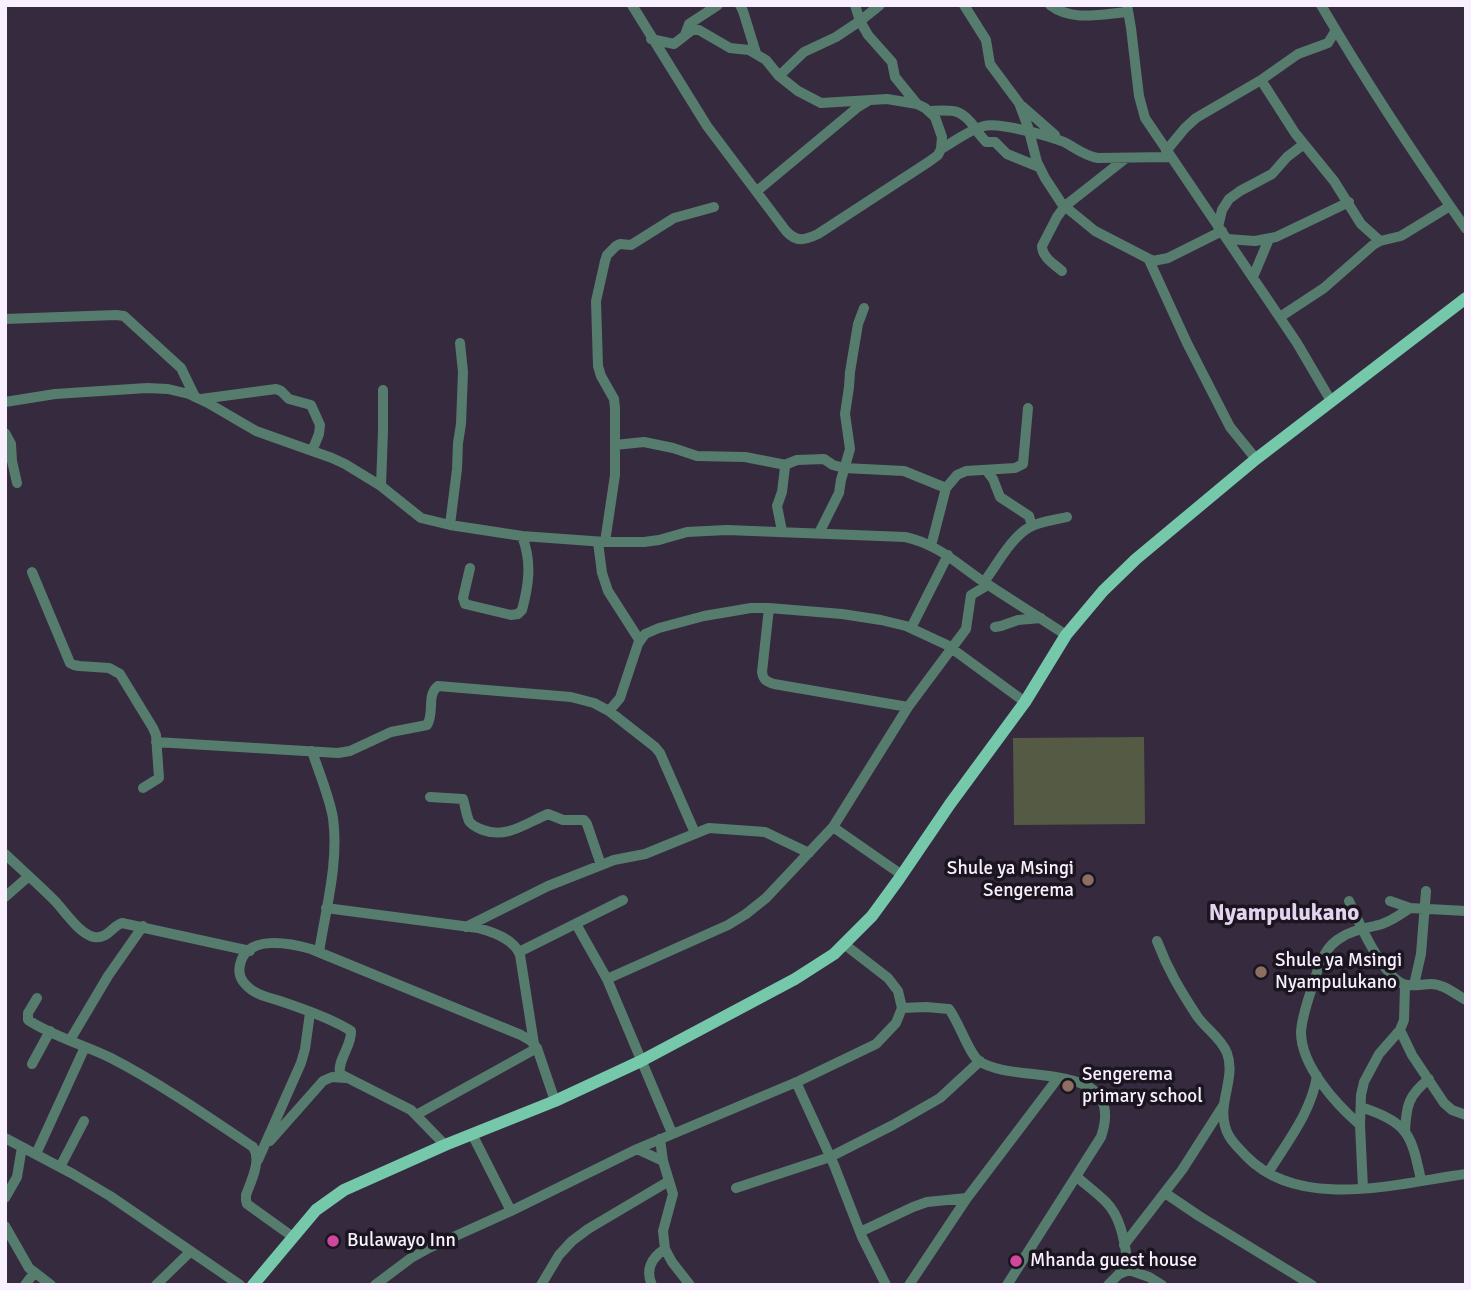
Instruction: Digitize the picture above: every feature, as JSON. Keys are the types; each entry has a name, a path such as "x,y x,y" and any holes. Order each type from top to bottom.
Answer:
{"main road":[{"path":"254,1285 316,1210 344,1190 444,1145 555,1101 641,1061 795,979 834,954 872,916 1025,702 1066,635 1103,591 1136,559 1256,459 1466,299"}],"street":[{"path":"632,5 651,39 707,126 795,239 805,240 818,234 930,162 941,149 939,123 930,111 916,104 887,99 821,103 798,91 756,53 747,49 730,48 699,30 692,30 671,44 651,39"},
{"path":"685,36 689,24 718,5"},
{"path":"740,5 756,53"},
{"path":"855,5 867,35 892,62 895,77 916,104"},
{"path":"779,76 804,52 836,37 880,5"},
{"path":"964,5 986,40 990,64 1019,103 1065,143 1088,156 1098,158 1168,154"},
{"path":"1050,5 1057,11 1073,15 1127,9 1144,118 1280,317 1331,401"},
{"path":"1321,5 1402,135 1466,229"},
{"path":"1168,154 1185,128 1196,117 1261,80 1298,54 1328,43 1336,30"},
{"path":"1261,80 1295,133 1349,202 1361,224 1380,241"},
{"path":"757,191 870,100"},
{"path":"1019,103 1039,167 1065,206 1095,231 1149,260 1167,258 1222,232 1255,241 1269,239 1349,202"},
{"path":"930,111 958,111 968,116 987,142 995,142 1003,151 1039,167"},
{"path":"941,149 985,125 1030,132 1065,143"},
{"path":"1222,232 1222,210 1229,199 1272,174 1287,157 1304,144"},
{"path":"1062,271 1042,250 1052,226 1065,206 1126,158"},
{"path":"1280,317 1324,288 1380,241 1401,236 1450,206"},
{"path":"640,641 608,592 602,573 602,542 613,494 614,399 598,366 596,301 607,255 616,246 631,245 674,218 714,208"},
{"path":"1253,277 1269,239"},
{"path":"1149,260 1230,427 1256,459"},
{"path":"819,533 839,493 850,449 845,418 849,372 858,324 864,308"},
{"path":"5,319 124,316 181,368 197,398"},
{"path":"450,525 461,424 463,372 460,343"},
{"path":"5,402 64,393 168,389 197,398 256,431 345,464 381,486 421,518 522,536 602,542 652,541 687,532 727,530 905,537 931,545 948,555 1066,635"},
{"path":"197,398 276,389 289,399 308,403 320,425 312,451"},
{"path":"381,486 383,390"},
{"path":"931,545 946,488 960,473 1015,468 1023,464 1028,408"},
{"path":"5,433 12,444 12,461 17,483"},
{"path":"615,445 644,442 697,456 746,457 786,465 797,460 822,459 845,468 897,470 946,488"},
{"path":"782,531 777,506 786,465"},
{"path":"986,470 1000,497 1029,516 1032,526"},
{"path":"607,979 728,925 766,898 833,827 908,707 966,629 971,596 986,583 1012,544 1032,526 1067,517"},
{"path":"470,568 464,604 511,615 518,614 522,610 528,576 528,551 522,536"},
{"path":"911,628 948,555"},
{"path":"32,572 70,663 74,666 110,668 120,674 153,727 159,778 144,788"},
{"path":"769,608 762,672 767,681 908,707"},
{"path":"609,711 620,698 640,641 645,634 732,610 769,608 842,614 911,628 952,648 1025,702"},
{"path":"995,627 1018,620 1041,618"},
{"path":"156,742 345,753 391,732 427,725 431,719 432,694 438,686 571,698 594,703 609,711 655,747 695,832"},
{"path":"312,751 330,804 333,825 334,861 319,952"},
{"path":"430,797 463,799 471,823 491,833 517,829 548,814 562,820 584,820 601,864"},
{"path":"833,827 902,875"},
{"path":"466,927 548,886 601,864 645,855 709,828 758,830 809,853"},
{"path":"5,854 89,936 105,936 119,923 250,951"},
{"path":"5,897 29,876"},
{"path":"1363,1188 1360,1125 1364,1082 1379,1054 1400,1030 1404,1020 1410,985 1421,954 1426,891"},
{"path":"519,952 623,900"},
{"path":"1349,901 1387,972 1410,985 1441,986 1466,1000"},
{"path":"1390,901 1410,908 1466,911"},
{"path":"326,908 488,931 513,944 519,952 535,1046 555,1101"},
{"path":"1360,1125 1317,1076 1302,1046 1303,1017 1321,960 1330,946 1342,936 1396,918 1410,908"},
{"path":"576,924 607,979 672,1133"},
{"path":"70,1040 108,976 143,926"},
{"path":"1157,941 1179,988 1198,1017 1223,1045 1228,1056 1230,1066 1223,1106 1224,1124 1229,1138 1253,1163 1290,1182 1326,1189 1363,1188 1466,1174"},
{"path":"444,1145 406,1107 340,1074 338,1071 352,1037 351,1031 259,995 248,988 240,976 240,964 244,955 255,946 273,943 292,944 319,952 521,1035 535,1046"},
{"path":"375,1285 429,1248 672,1133 796,1082 876,1044 896,1023 902,1008 898,991 888,978 844,944"},
{"path":"37,998 28,1013 28,1020 109,1057 158,1085 253,1147 257,1152 256,1166"},
{"path":"902,1008 949,1009 970,1050 980,1061 1004,1069 1075,1081 1092,1088 1101,1098 1105,1109 1105,1125 1101,1137 1007,1285"},
{"path":"293,1237 247,1204 246,1195 301,1063 310,1013"},
{"path":"1400,1030 1412,1055 1444,1103 1452,1110 1466,1115"},
{"path":"32,1064 50,1031"},
{"path":"416,1115 535,1046"},
{"path":"36,1154 85,1047"},
{"path":"736,1188 830,1157 893,1125 940,1098 980,1061"},
{"path":"1268,1173 1301,1122 1317,1076"},
{"path":"263,1150 323,1081 331,1077 347,1078"},
{"path":"909,1285 967,1198 1058,1078"},
{"path":"1405,1132 1406,1108 1417,1088 1429,1079"},
{"path":"796,1082 860,1232 886,1285"},
{"path":"1124,1245 1165,1192 1223,1106"},
{"path":"1361,1107 1387,1116 1405,1132 1411,1140 1421,1180"},
{"path":"60,1167 84,1121"},
{"path":"472,1134 511,1211"},
{"path":"5,1138 110,1196 240,1285"},
{"path":"660,1139 663,1161 673,1194 663,1231 665,1249 690,1285"},
{"path":"6,1197 17,1177 22,1147"},
{"path":"637,1149 663,1161"},
{"path":"1077,1177 1107,1203 1119,1222 1129,1270"},
{"path":"541,1285 559,1255 572,1241 669,1181"},
{"path":"1165,1192 1199,1216 1312,1285"},
{"path":"860,1232 920,1205 967,1198"},
{"path":"5,1226 25,1262 34,1273 51,1285"},
{"path":"652,1285 649,1266 665,1249"},
{"path":"156,1285 190,1252"},
{"path":"1108,1285 1119,1274 1129,1270 1162,1285"},
{"path":"25,1285 34,1273"}],"green space":[{"path":"1144,737 1145,824 1014,825 1013,738"}],"place":[{"name":"Shule ya Msingi Sengerema","path":"1088,880"},
{"name":"Shule ya Msingi Nyampulukano","path":"1261,972"},
{"name":"Sengerema primary school","path":"1068,1086"},
{"name":"Bulawayo Inn","path":"333,1241"},
{"name":"Mhanda guest house","path":"1016,1261"}],"district":[{"name":"Nyampulukano","path":"1284,914"}]}
